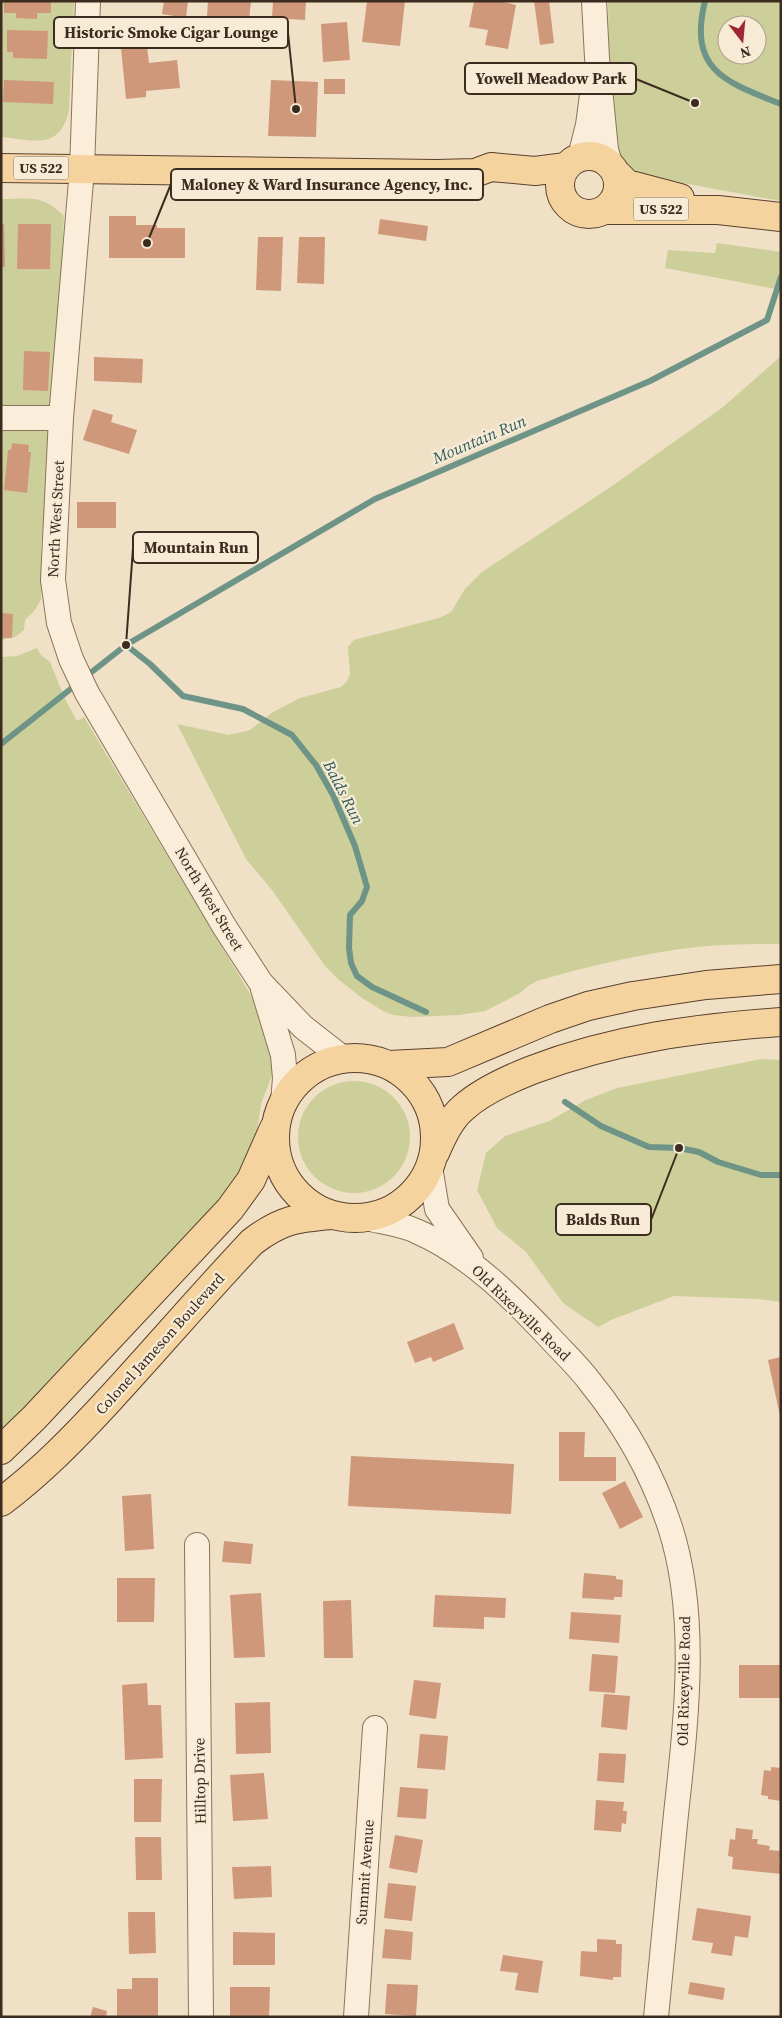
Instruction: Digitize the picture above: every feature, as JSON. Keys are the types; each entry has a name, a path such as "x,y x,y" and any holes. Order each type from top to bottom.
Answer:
{"main road":[{"name":"US 522","path":"1,168 417,174 475,173 491,167 535,171 591,156 599,158 627,184 718,210"},
{"path":"568,206 564,201 560,188 561,177 573,162"},
{"path":"605,210 617,194 618,179 613,169"},
{"name":"US 522","path":"475,173 500,183 537,189 551,195 573,210 586,214 605,210 718,210 781,217"},
{"path":"1,1450 34,1418 230,1209 251,1180 280,1112 298,1082 319,1066 344,1059 359,1058 389,1065 448,1062 550,1019 588,1006 633,996 706,985 781,980"},
{"path":"280,1112 275,1146 281,1169 293,1190 311,1205 333,1215 349,1218 366,1218 382,1214 398,1206 411,1196 422,1182 447,1130 461,1109 489,1090 515,1076 556,1061 630,1041 720,1026 781,1022"},
{"path":"389,1065 407,1077 422,1094 432,1114 435,1137 431,1163"},
{"name":"Colonel Jameson Boulevard","path":"1,1502 54,1459 162,1343 252,1242 268,1229 296,1218 333,1215"}],"street":[{"name":"North West Street","path":"88,1 82,169 61,418 53,580 59,622 71,659 97,710 224,926 261,983 303,1028 344,1059"},
{"path":"594,1 597,58 606,150 613,169"},
{"path":"573,162 588,125 597,58"},
{"path":"1,418 61,418"},
{"name":"North West Street","path":"261,983 283,1055 285,1078 280,1112"},
{"path":"431,1163 437,1209 482,1271"},
{"name":"Old Rixeyville Road","path":"366,1218 413,1229 482,1271 545,1332 589,1379 612,1410 655,1490 670,1527 680,1568 685,1604 687,1666 684,1738 656,2017"},
{"name":"Hilltop Drive","path":"197,1544 200,2017"},
{"name":"Summit Avenue","path":"356,2017 374,1728"}],"green space":[{"path":"1,1 74,1 69,110 65,123 59,132 44,140 35,141 1,137"},
{"path":"608,1 781,1 781,201 639,175 623,166 611,151"},
{"path":"1,199 36,199 49,204 64,216 55,407 1,406"},
{"path":"717,243 781,252 781,290 665,268 668,250 715,253"},
{"path":"781,356 781,944 697,947 616,961 537,981 520,993 485,1011 459,1015 412,1017 393,1015 362,998 325,966 272,890 246,859 177,724 229,735 250,730 273,712 300,698 341,687 347,681 350,674 348,647 354,640 439,618 451,612 465,589 482,572 612,486 723,407"},
{"path":"46,428 52,433 41,546 41,599 35,610 25,620 24,630 15,637 1,640 1,431 45,431"},
{"path":"37,648 41,655 50,662 65,699 77,721 84,717 249,992 265,1025 274,1070 261,1104 257,1132 241,1170 215,1211 1,1432 1,657 17,656"},
{"path":"761,1059 781,1060 781,1302 759,1299 674,1296 611,1320 598,1327 563,1303 526,1252 497,1228 477,1190 486,1153 505,1136 549,1121 586,1100 617,1088"},
{"path":"354,1081 376,1085 394,1097 406,1115 410,1137 406,1159 394,1177 376,1189 354,1193 332,1189 314,1177 302,1159 298,1137 302,1115 314,1097 332,1085"}],"building":[{"path":"4,1 51,1 51,13 37,13 37,19 16,18 16,13 4,13"},
{"path":"164,1 188,1 186,18 162,14"},
{"path":"208,1 251,1 249,20 207,17"},
{"path":"273,1 306,1 305,20 272,18"},
{"path":"367,1 405,1 400,46 362,42"},
{"path":"474,1 499,1 516,5 508,49 485,45 488,30 469,27"},
{"path":"534,1 549,1 554,43 540,45"},
{"path":"347,22 350,60 323,62 321,24"},
{"path":"7,30 48,31 47,59 13,58 13,52 7,52"},
{"path":"147,46 149,63 177,60 180,88 146,91 146,97 126,99 121,48"},
{"path":"324,79 345,79 345,94 324,94"},
{"path":"4,80 54,82 53,104 3,102"},
{"path":"271,80 318,82 316,137 268,136"},
{"path":"109,216 136,216 136,225 157,225 157,228 185,228 185,258 109,258"},
{"path":"380,219 428,226 426,241 378,234"},
{"path":"1,224 4,224 5,267 1,267"},
{"path":"18,224 51,224 50,269 17,269"},
{"path":"258,237 283,237 281,291 256,290"},
{"path":"299,237 325,237 324,284 297,283"},
{"path":"24,351 50,352 48,391 23,390"},
{"path":"94,357 143,359 142,383 94,381"},
{"path":"93,409 113,415 111,422 137,430 129,454 83,440"},
{"path":"12,443 29,445 28,452 31,452 27,493 4,490 8,450 11,450"},
{"path":"77,502 116,502 116,528 77,528"},
{"path":"1,613 13,614 12,638 1,638"},
{"path":"454,1323 464,1349 433,1362 431,1357 415,1363 407,1342"},
{"path":"781,1357 781,1416 780,1416 768,1360"},
{"path":"559,1432 585,1432 584,1457 616,1457 616,1481 559,1481"},
{"path":"351,1456 514,1464 511,1514 348,1506"},
{"path":"625,1481 643,1517 620,1529 602,1493"},
{"path":"151,1494 154,1549 125,1551 122,1496"},
{"path":"224,1541 253,1544 251,1564 222,1562"},
{"path":"584,1573 616,1576 616,1579 623,1580 622,1597 614,1597 614,1600 582,1598"},
{"path":"117,1578 155,1578 154,1622 117,1622"},
{"path":"261,1593 265,1657 234,1658 230,1595"},
{"path":"435,1595 506,1598 505,1618 484,1617 484,1629 433,1627"},
{"path":"351,1600 353,1658 324,1658 323,1601"},
{"path":"571,1612 621,1615 619,1643 569,1639"},
{"path":"592,1654 618,1656 615,1693 589,1691"},
{"path":"739,1665 781,1665 781,1698 739,1698"},
{"path":"414,1680 441,1683 436,1719 409,1715"},
{"path":"147,1683 148,1705 161,1705 163,1758 125,1760 122,1685"},
{"path":"604,1694 630,1696 627,1730 601,1727"},
{"path":"270,1702 271,1753 236,1754 235,1703"},
{"path":"420,1734 448,1736 445,1770 417,1768"},
{"path":"599,1753 626,1754 624,1783 597,1781"},
{"path":"771,1767 781,1768 781,1801 768,1799 768,1796 761,1795 764,1770 771,1771"},
{"path":"264,1773 268,1819 233,1821 230,1775"},
{"path":"134,1779 162,1779 161,1822 134,1822"},
{"path":"400,1787 428,1789 426,1819 397,1817"},
{"path":"596,1800 624,1802 623,1811 627,1811 626,1824 622,1823 621,1832 594,1830"},
{"path":"736,1828 753,1830 752,1839 758,1839 757,1844 770,1846 769,1850 781,1851 779,1863 781,1863 781,1874 732,1869 733,1857 728,1856 730,1839 735,1840"},
{"path":"395,1835 423,1840 417,1873 389,1868"},
{"path":"135,1837 161,1837 162,1880 136,1880"},
{"path":"271,1866 272,1897 234,1899 232,1867"},
{"path":"388,1883 416,1886 412,1921 384,1918"},
{"path":"697,1908 751,1916 748,1938 735,1936 732,1956 711,1953 713,1943 692,1940"},
{"path":"128,1912 155,1912 156,1953 129,1954"},
{"path":"385,1929 413,1932 411,1960 382,1958"},
{"path":"233,1932 275,1933 275,1965 233,1965"},
{"path":"597,1939 616,1940 616,1944 622,1944 621,1977 613,1977 613,1980 580,1976 581,1951 597,1952"},
{"path":"503,1955 543,1961 538,1993 515,1990 518,1973 500,1971"},
{"path":"132,1978 158,1978 158,2017 117,2017 117,1989 132,1989"},
{"path":"690,1982 725,1988 723,2000 688,1994"},
{"path":"387,1984 418,1985 416,2016 385,2014"},
{"path":"230,1987 270,1987 269,2017 230,2017"},
{"path":"93,2007 107,2011 106,2017 90,2017"}],"waterway":[{"name":"Mountain Run","path":"705,1 701,24 702,43 707,58 716,70 728,80 781,104"},
{"name":"Mountain Run","path":"84,678 126,645 375,499 650,381 767,320 781,277"},
{"name":"Balds Run","path":"126,645 150,664 183,696 243,709 292,735 316,765 333,795 355,846 367,887 362,901 350,915 349,948 351,963 357,976 372,987 426,1012"},
{"name":"Mountain Run","path":"1,744 77,684"},
{"name":"Balds Run","path":"565,1102 601,1126 649,1147 679,1148 699,1152 718,1162 761,1175 781,1175"}],"place":[{"name":"Yowell Meadow Park","path":"695,103"},
{"name":"Historic Smoke Cigar Lounge","path":"296,109"},
{"name":"Maloney & Ward Insurance Agency, Inc.","path":"147,243"},
{"name":"Mountain Run","path":"126,645"},
{"name":"Balds Run","path":"679,1148"}]}
